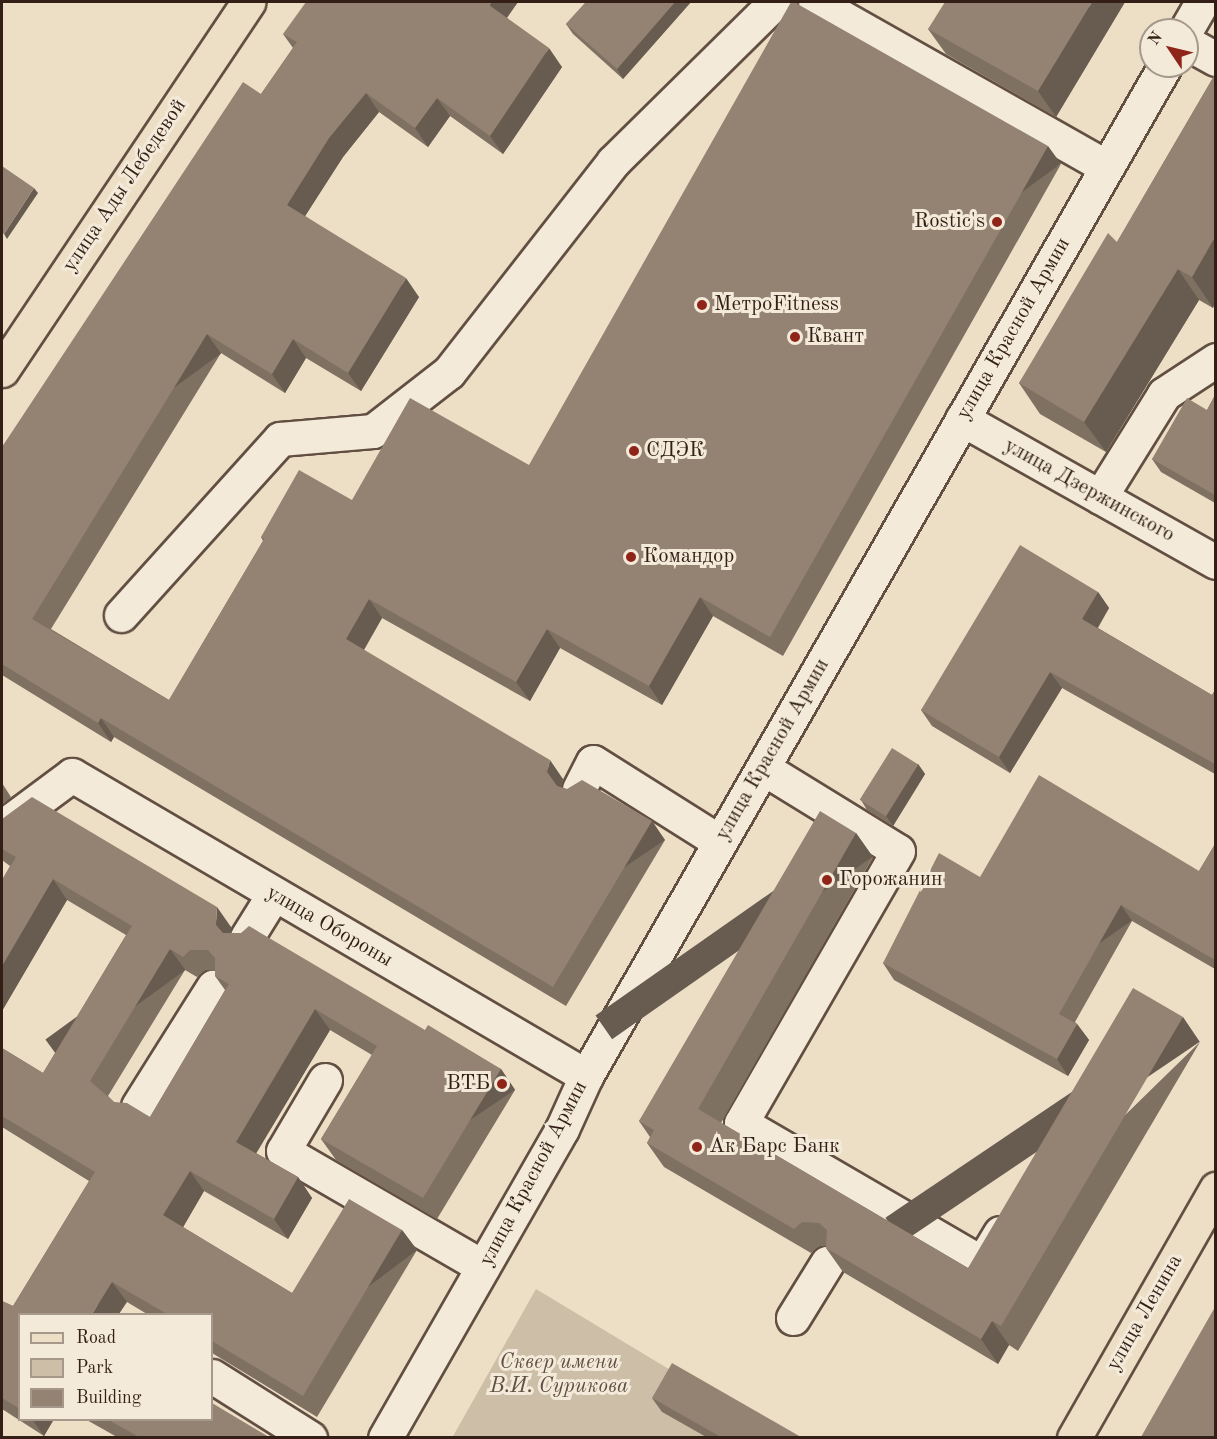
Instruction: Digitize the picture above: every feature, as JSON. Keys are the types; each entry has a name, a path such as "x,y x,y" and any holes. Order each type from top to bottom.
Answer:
{"main road":[{"name":"улица Ады Лебедевой","path":"2,370 248,2"},
{"name":"улица Ленина","path":"1074,1437 1215,1189"}],"street":[{"path":"121,615 280,439 373,431 449,372 613,162 775,2"},
{"path":"814,2 1107,166"},
{"path":"1193,18 1202,2"},
{"path":"1199,50 1215,59"},
{"name":"улица Красной Армии","path":"385,1437 562,1129 586,1076 1158,78"},
{"path":"1100,497 1164,394 1215,360"},
{"name":"улица Дзержинского","path":"962,419 1215,562"},
{"path":"579,789 593,762 720,843"},
{"path":"763,768 898,850 741,1123 861,1207 982,1263 1018,1202"},
{"name":"улица Обороны","path":"2,827 72,775 273,895 586,1076"},
{"path":"247,937 273,895"},
{"path":"138,1106 213,987"},
{"path":"325,1080 283,1151 445,1241 483,1267"},
{"path":"792,1318 826,1263"},
{"path":"213,1377 310,1437"}],"green space":[{"name":"Сквер имени В.И. Сурикова","path":"536,1289 682,1377 662,1412 706,1437 452,1438"}],"building":[{"path":"306,2 492,2 489,5 549,48 490,136 437,98 415,128 366,93 329,138 287,205 406,278 348,373 293,339 272,374 207,334 32,619 169,700 264,539 261,537 299,470 352,500 410,398 529,465 791,2 1048,146 770,637 700,597 649,686 547,629 516,682 369,599 346,639 550,760 547,772 557,786 567,789 582,780 652,821 553,987 101,718 98,723 2,664 2,447 243,82 261,94 297,42 283,34"},
{"path":"586,2 675,2 617,69 566,24"},
{"path":"945,2 1092,2 1038,91 928,29"},
{"path":"1214,76 1215,237 1192,277 1178,269 1084,422 1019,383 1108,233 1117,242"},
{"path":"2,166 34,188 4,234 2,233"},
{"path":"1215,395 1215,495 1152,459 1187,398 1207,410"},
{"path":"1020,545 1098,592 1082,619 1212,695 1215,690 1215,764 1050,672 999,757 921,710"},
{"path":"892,748 918,764 886,816 860,800"},
{"path":"1039,775 1199,871 1215,844 1215,960 1121,905 1059,1014 1077,1024 1057,1059 883,963 939,853 980,877"},
{"path":"32,797 217,907 216,925 223,933 241,933 249,926 425,1030 428,1025 501,1069 423,1198 321,1139 377,1046 315,1009 236,1142 298,1177 274,1219 190,1171 163,1215 292,1293 349,1199 402,1230 303,1396 213,1342 213,1313 165,1313 112,1282 93,1313 18,1313 18,1408 2,1398 2,1301 13,1306 95,1172 2,1116 2,1048 43,1073 132,926 53,879 2,966 2,880 16,857 2,849 2,819","holes":["170,949 183,957 190,950 208,950 215,958 215,976 229,984 150,1117 127,1103 114,1102 90,1081"]},
{"path":"820,811 856,833 698,1109 968,1268 1133,988 1183,1017 1001,1326 992,1321 981,1339 826,1248 827,1230 819,1223 802,1222 794,1229 647,1143 654,1130 639,1121"},
{"path":"1215,1307 1215,1437 1141,1437"},
{"path":"672,1363 801,1437 721,1437 652,1398"},
{"path":"213,1404 269,1437 139,1437 111,1421 213,1421"}],"place":[{"name":"Rostic's","path":"997,222"},
{"name":"МетроFitness","path":"702,305"},
{"name":"Квант","path":"795,337"},
{"name":"СДЭК","path":"634,451"},
{"name":"Командор","path":"631,557"},
{"name":"Горожанин","path":"827,880"},
{"name":"ВТБ","path":"502,1084"},
{"name":"Ак Барс Банк","path":"697,1147"}]}
